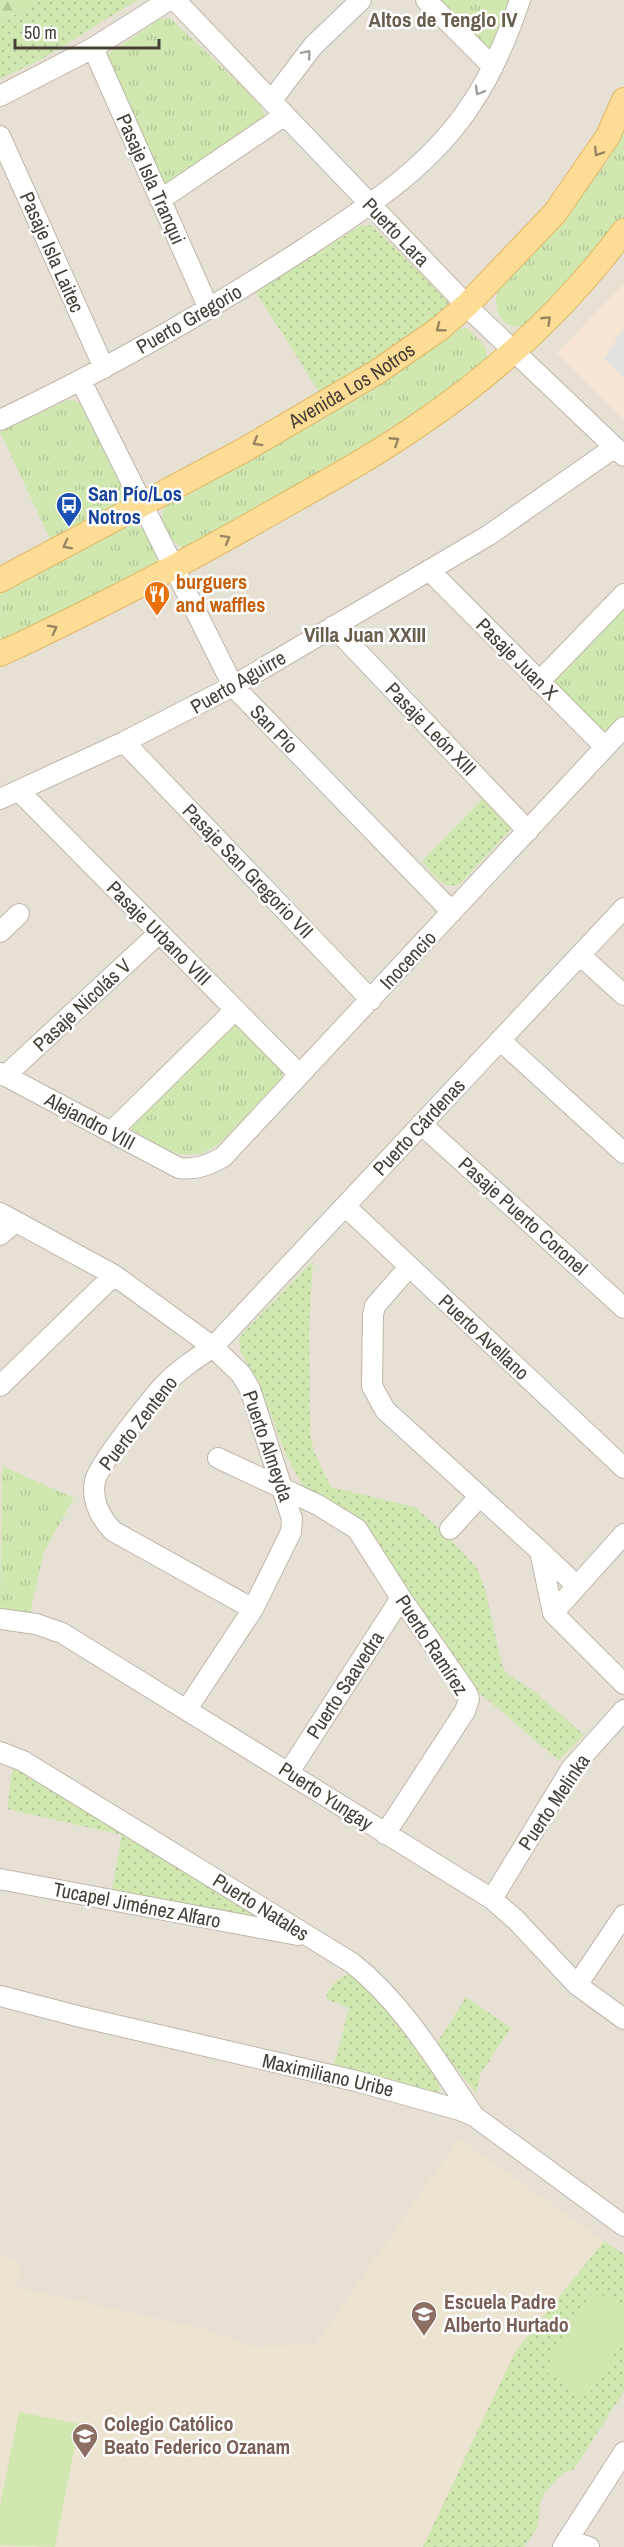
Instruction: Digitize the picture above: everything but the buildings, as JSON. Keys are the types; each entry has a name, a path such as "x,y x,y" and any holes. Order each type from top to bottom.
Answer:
{"main road":[{"name":"Avenida Los Notros","path":"0,580 143,505 377,372 440,329 467,305 555,213 608,136 624,100"},
{"path":"0,654 174,566 384,448 450,403 513,352 567,299 624,231"}],"street":[{"path":"0,96 93,48 169,0"},
{"name":"Puerto Lara","path":"175,0 513,352 620,451"},
{"path":"160,201 279,108 313,46 361,0"},
{"path":"426,0 493,67"},
{"name":"Puerto Gregorio","path":"0,420 81,381 209,309 370,205 409,174 444,139 472,104 493,67 520,0"},
{"name":"Pasaje Isla Tranqui","path":"93,48 209,309"},
{"name":"Pasaje Isla Laitec","path":"0,136 104,368"},
{"name":"San Pío","path":"81,381 233,686 452,912"},
{"name":"Puerto Aguirre","path":"0,799 124,742 233,686 520,515 620,451"},
{"name":"Pasaje Juan X","path":"429,570 605,747"},
{"path":"539,682 624,594"},
{"name":"Pasaje León XIII","path":"333,626 528,831"},
{"name":"Inocencio","path":"179,1168 198,1168 223,1157 624,727"},
{"name":"Pasaje San Gregorio VII","path":"124,742 371,1000"},
{"name":"Pasaje Urbano VIII","path":"19,791 300,1075"},
{"name":"Puerto Cárdenas","path":"213,1347 624,908"},
{"path":"0,932 19,914"},
{"name":"Pasaje Nicolás V","path":"3,1075 159,933"},
{"path":"579,955 624,995"},
{"path":"111,1132 235,1010"},
{"path":"500,1040 624,1153"},
{"name":"Alejandro VIII","path":"3,1075 179,1168"},
{"name":"Pasaje Puerto Coronel","path":"422,1124 624,1308"},
{"name":"Puerto Avellano","path":"345,1206 624,1468"},
{"path":"0,1235 7,1218"},
{"name":"Puerto Almeyda","path":"7,1218 114,1275 213,1347 246,1381 292,1519 291,1532 253,1609 187,1709"},
{"path":"409,1267 375,1306 372,1386 385,1410 577,1586"},
{"path":"0,1386 114,1275"},
{"name":"Puerto Zenteno","path":"213,1347 187,1364 162,1386 98,1470 94,1492 99,1514 113,1531 253,1609"},
{"name":"Puerto Ramírez","path":"218,1458 282,1487 343,1518 357,1528 401,1598 464,1687 469,1699 465,1711 385,1834"},
{"path":"450,1528 480,1496"},
{"path":"553,1613 624,1534"},
{"path":"540,1551 553,1613 624,1684"},
{"name":"Puerto Saavedra","path":"289,1772 401,1598"},
{"name":"Puerto Yungay","path":"0,1619 36,1624 62,1633 492,1899 516,1920 578,1985 624,2019"},
{"name":"Puerto Melinka","path":"492,1899 571,1769 624,1710"},
{"name":"Puerto Natales","path":"0,1752 23,1761 352,1963 370,1977 410,2025 474,2116"},
{"name":"Tucapel Jiménez Alfaro","path":"0,1879 309,1937"},
{"path":"578,1985 624,1915"},
{"name":"Maximiliano Uribe","path":"0,1996 444,2104 474,2116 624,2226"},
{"path":"589,2547 565,2544 624,2452"}],"shaded area":[{"path":"41,0 624,0 624,2547 0,2547 0,23"},
{"path":"624,283 624,420 557,353"},
{"path":"624,327 624,379 604,359"},
{"name":"Escuela Padre Alberto Hurtado","path":"459,2139 604,2241 515,2352 423,2547 0,2547 0,2256 20,2261 16,2287 204,2329 252,2346 315,2345"}],"green space":[{"path":"0,0 41,0 0,23"},
{"path":"41,0 137,0 42,59 0,79 0,23"},
{"path":"439,0 513,0 496,45 489,48 482,44"},
{"path":"170,18 261,104 264,116 169,185 164,185 107,55 158,20"},
{"path":"624,133 624,216 578,272 524,327 508,324 499,315 497,308 496,301 500,286 556,228 607,161"},
{"path":"371,225 448,299 448,306 417,333 321,395 256,292 360,226"},
{"path":"468,328 486,348 487,358 482,365 414,416 190,549 183,548 171,539 162,519 166,505 358,398 459,329"},
{"path":"68,400 76,401 83,406 129,497 128,502 51,541 0,432"},
{"path":"134,524 144,530 152,540 157,559 156,565 0,645 0,590"},
{"path":"624,601 624,715 614,727 601,733 550,687 552,675"},
{"path":"484,797 510,823 511,829 462,882 456,885 445,884 422,861"},
{"path":"234,1024 243,1027 284,1071 283,1077 223,1140 211,1149 199,1154 188,1155 166,1149 131,1129 130,1126"},
{"path":"313,1261 309,1324 310,1434 314,1451 331,1487 414,1507 441,1530 455,1534 451,1540 477,1568 485,1589 502,1665 507,1674 535,1692 584,1735 559,1760 470,1687 375,1545 305,1491 286,1455 259,1383 240,1351 239,1339"},
{"path":"2,1466 74,1498 44,1552 30,1613 0,1609"},
{"path":"13,1766 255,1915 255,1918 112,1889 122,1835 7,1809"},
{"path":"349,1974 384,2006 440,2081 439,2091 432,2092 334,2065 349,2008 326,1999 334,1984"},
{"path":"466,1997 511,2028 480,2075 476,2093 438,2046 438,2041"},
{"path":"604,2241 624,2254 624,2391 574,2469 563,2473 545,2492 540,2503 538,2526 524,2547 423,2547 515,2352"},
{"path":"594,2290 624,2308 624,2339 587,2397 544,2370"},
{"path":"19,2412 79,2424 55,2547 0,2545 0,2506"}],"place":[{"name":"San Pío/Los Notros","path":"69,528"},
{"name":"burguers and waffles","path":"157,617"},
{"name":"Escuela Padre Alberto Hurtado","path":"424,2337"},
{"name":"Colegio Católico Beato Federico Ozanam","path":"85,2459"}],"district":[{"name":"Altos de Tenglo IV","path":"443,20"},
{"name":"Villa Juan XXIII","path":"365,635"}]}
